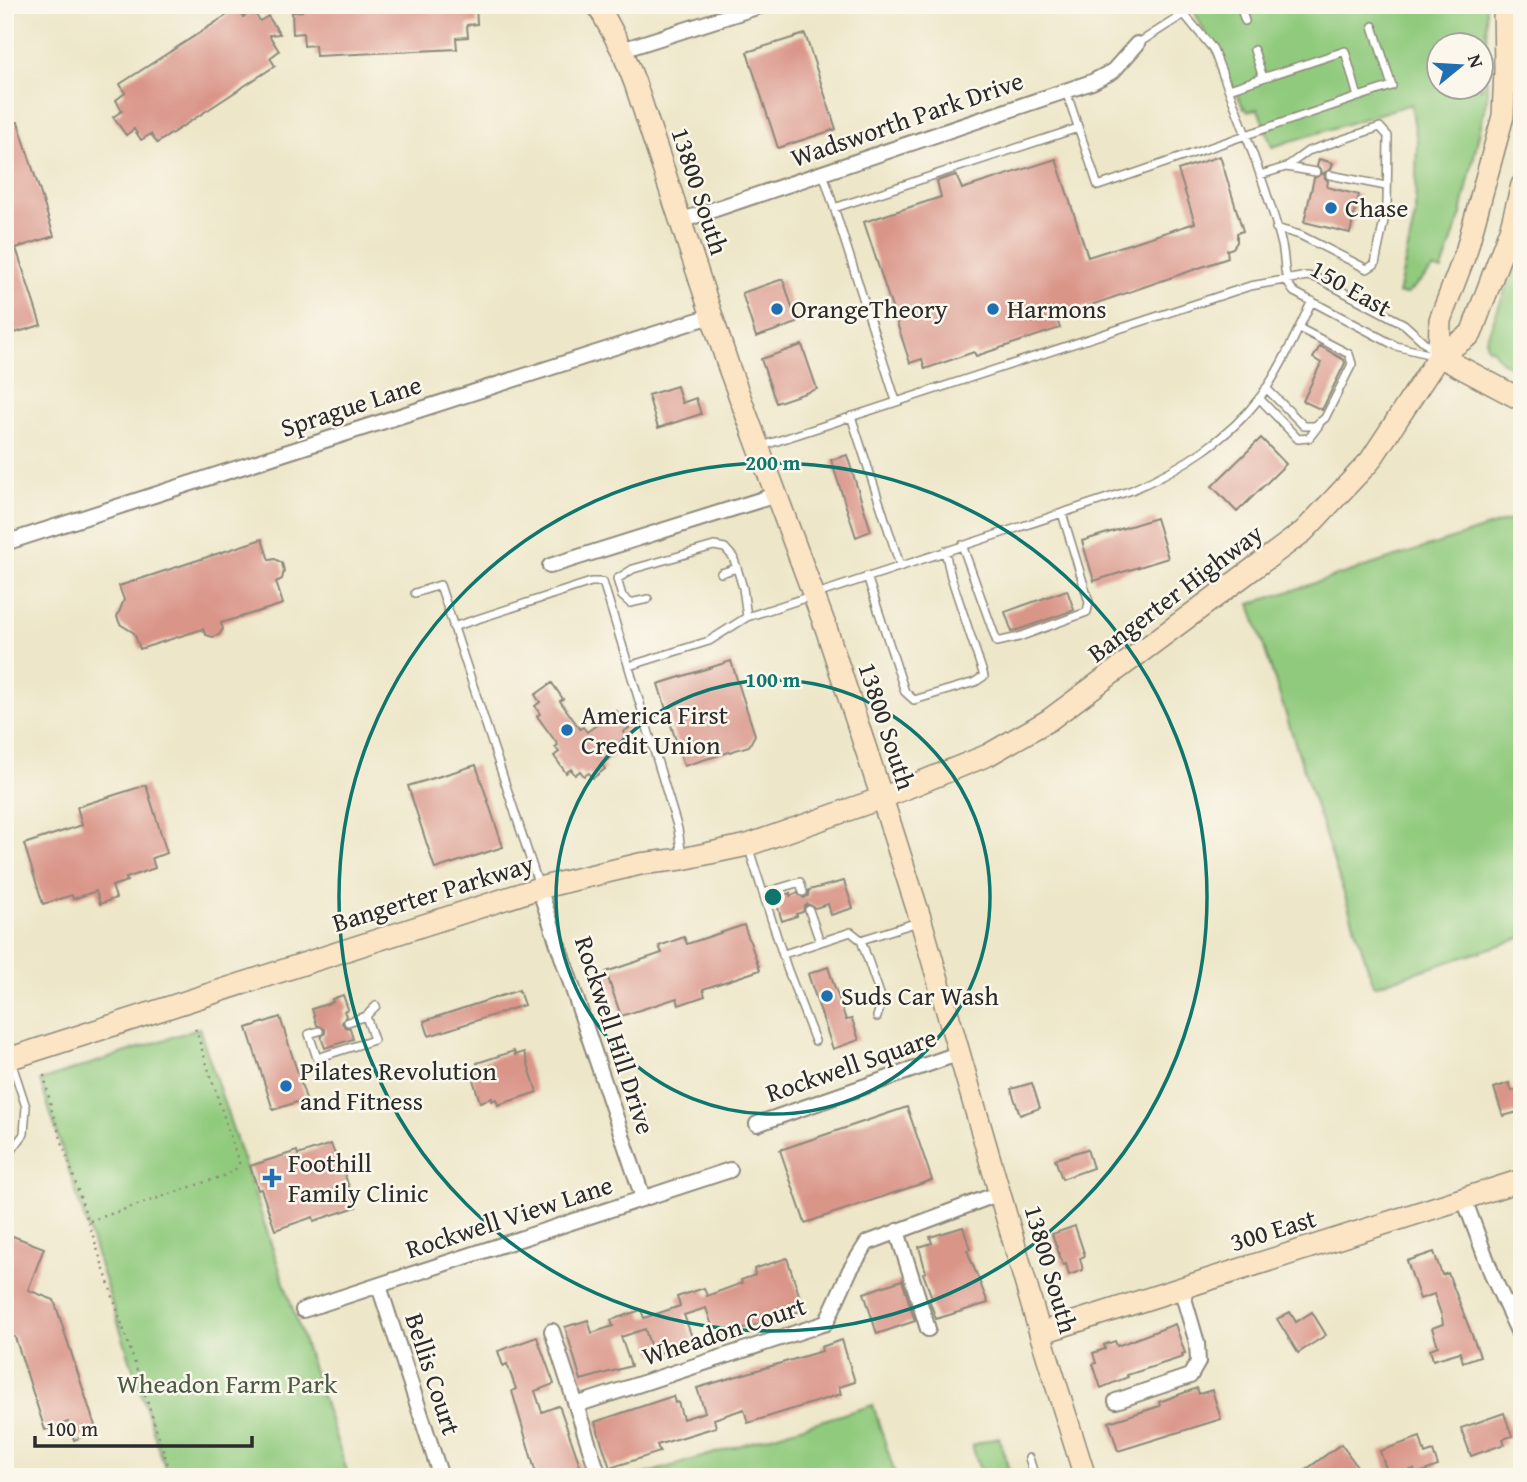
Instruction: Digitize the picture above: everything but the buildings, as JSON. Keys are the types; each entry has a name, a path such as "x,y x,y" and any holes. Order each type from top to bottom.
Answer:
{"main road":[{"name":"13800 South","path":"598,5 622,50 711,316 826,628 921,921 1040,1333 1085,1477"},
{"path":"1439,356 1440,320 1466,253 1503,116 1504,5"},
{"name":"Bangerter Highway","path":"882,798 988,755 1049,720 1304,531 1370,461 1439,356 1471,334 1511,227 1522,185"},
{"name":"150 East","path":"1439,356 1522,400"},
{"name":"Bangerter Parkway","path":"7,1054 539,888 640,864 682,859 748,845 882,798"},
{"name":"300 East","path":"1040,1333 1522,1180"}],"street":[{"path":"622,50 763,5"},
{"name":"Wadsworth Park Drive","path":"680,221 1102,79 1114,71 1137,44"},
{"name":"Sprague Lane","path":"5,544 711,316"},
{"path":"550,566 776,495"},
{"name":"Rockwell Hill Drive","path":"539,888 643,1198"},
{"name":"Rockwell Square","path":"757,1124 960,1053"},
{"name":"Rockwell View Lane","path":"303,1310 730,1170"},
{"name":"Wheadon Court","path":"576,1405 826,1323 850,1270 867,1243 1000,1193"},
{"path":"1464,1199 1493,1277 1522,1340"},
{"path":"897,1231 928,1329"},
{"name":"Bellis Court","path":"379,1286 441,1477"},
{"path":"1116,1401 1190,1376 1198,1362 1197,1343 1181,1288"},
{"path":"552,1331 596,1467"}],"lane":[{"path":"758,448 1250,286 1286,279 1282,246 1229,89 1213,49 1178,5"},
{"path":"1245,21 1242,12 1247,5"},
{"path":"1137,44 1184,14"},
{"path":"1066,92 1098,186 1392,86 1373,26"},
{"path":"1254,50 1263,78"},
{"path":"1229,89 1345,51 1359,97"},
{"path":"1260,175 1286,167 1308,151 1367,130 1380,127 1388,136 1387,206 1375,264 1367,269 1300,235 1276,228"},
{"path":"834,208 1078,128"},
{"path":"1286,167 1316,172"},
{"path":"823,173 896,401"},
{"path":"1330,175 1386,186"},
{"name":"150 East","path":"1307,276 1317,278 1404,324 1439,356 1396,346 1294,292 1286,279 1307,276"},
{"path":"628,666 709,641 747,617 1132,490 1170,473 1205,451 1236,424 1259,398 1312,301"},
{"path":"1259,398 1298,439 1309,438 1325,418 1352,359 1349,354 1299,328"},
{"path":"1266,388 1304,426 1315,426 1325,418"},
{"path":"851,416 900,565"},
{"path":"962,545 997,642 1019,637 1087,612 1089,602 1062,513"},
{"path":"453,627 592,582 617,579 633,569 714,546 726,548 733,557 743,588 747,617"},
{"path":"867,576 905,692 914,701 975,682 984,676 945,551"},
{"path":"721,573 737,568"},
{"path":"617,579 622,596 630,603 648,599"},
{"path":"603,582 678,829 682,859"},
{"path":"415,593 440,585 539,888"},
{"path":"748,845 787,968 815,1041"},
{"path":"764,893 800,882 803,892"},
{"path":"809,910 820,942"},
{"path":"861,940 921,921"},
{"path":"784,954 851,932 861,940 881,1000 877,1017"},
{"path":"348,1022 366,1016 376,1006"},
{"path":"319,1031 309,1034 317,1058 374,1040 366,1016"},
{"path":"7,1054 26,1108 24,1134 9,1154"},
{"path":"1029,1458 1035,1477"}],"path":[{"path":"90,1221 226,1175 234,1171 239,1163 195,1028"},
{"path":"44,1075 52,1111 172,1477"}],"green space":[{"path":"1191,5 1486,5 1486,32 1426,32 1426,102 1486,102 1461,214 1442,270 1433,269 1407,294 1398,294 1415,216 1417,141 1411,104 1272,147 1258,109 1248,111 1244,108"},
{"path":"1522,247 1522,373 1501,361 1493,350 1487,347 1486,340"},
{"path":"1522,516 1522,938 1374,986 1250,604"},
{"name":"Wheadon Farm Park","path":"199,1028 349,1477 168,1477 40,1081"},
{"path":"873,1405 896,1477 636,1477"},
{"path":"999,1437 1011,1477 982,1477 972,1445"}],"place":[{"name":"Chase","path":"1331,208"},
{"name":"OrangeTheory","path":"777,309"},
{"name":"Harmons","path":"993,309"},
{"name":"America First Credit Union","path":"567,730"},
{"name":"Suds Car Wash","path":"827,996"},
{"name":"Pilates Revolution and Fitness","path":"286,1086"},
{"name":"Foothill Family Clinic","path":"272,1178"}]}
